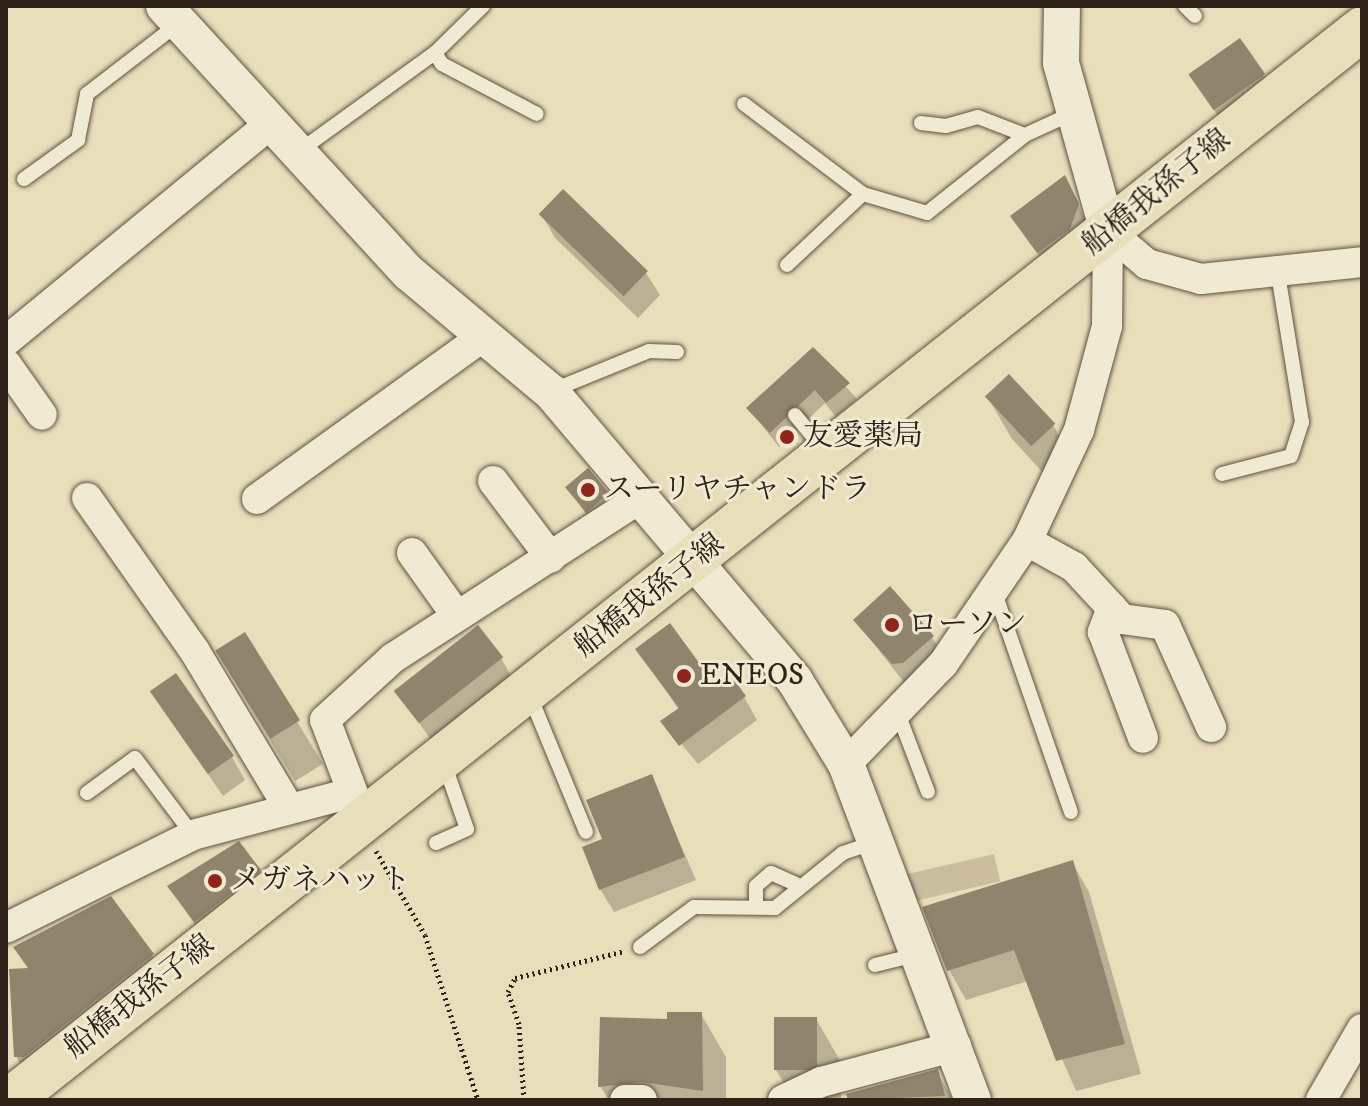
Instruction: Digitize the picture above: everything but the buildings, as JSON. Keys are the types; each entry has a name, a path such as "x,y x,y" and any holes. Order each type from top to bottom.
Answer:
{"main road":[{"name":"船橋我孫子線","path":"10,1100 355,808 443,759 699,559 1362,29"}],"street":[{"path":"846,764 899,716 1027,541 1079,430 1107,326 1108,231 1061,63 1060,6"},
{"path":"171,15 409,273 551,392 699,559 795,681 846,764 956,1046 973,1100"},
{"path":"6,341 270,124"},
{"path":"1108,231 1147,264 1201,279 1278,274 1362,262"},
{"path":"257,499 484,336"},
{"path":"6,364 42,415"},
{"path":"493,481 551,558"},
{"path":"6,928 193,835 289,808 355,808 325,720 393,658 643,496"},
{"path":"87,498 194,650 289,808"},
{"path":"1027,541 1074,567 1122,619 1165,625 1211,727"},
{"path":"412,553 457,616"},
{"path":"1112,608 1103,632 1143,738"},
{"path":"1321,1100 1362,1029"},
{"path":"783,1100 821,1082 956,1046"},
{"path":"625,1100 642,1100"}],"lane":[{"path":"298,152 435,53 483,6"},
{"path":"24,179 78,140 87,94 171,15"},
{"path":"435,53 442,64 537,114"},
{"path":"744,104 863,194 927,213 1025,135 1073,112"},
{"path":"921,123 946,126 978,117 1025,135"},
{"path":"787,265 863,194"},
{"path":"1222,474 1291,456 1302,422 1278,274"},
{"path":"551,392 649,351 677,352"},
{"path":"795,415 828,454"},
{"path":"993,586 1071,812"},
{"path":"529,692 586,832"},
{"path":"899,716 928,792"},
{"path":"87,793 135,758 193,835"},
{"path":"436,843 467,829 443,759"},
{"path":"640,947 694,907 775,908 796,884 877,841"},
{"path":"756,907 756,886 771,873 796,884"},
{"path":"875,965 920,954"}],"path":[{"path":"355,808 425,935 478,1100"},
{"path":"524,1100 519,1024 508,992 515,978 640,947"}],"shaded area":[{"path":"994,854 1000,881 910,902 903,875"}],"place":[{"name":"友愛薬局","path":"787,437"},
{"name":"スーリヤチャンドラ","path":"588,490"},
{"name":"ローソン","path":"892,625"},
{"name":"ENEOS","path":"684,676"},
{"name":"メガネハット","path":"215,881"}]}
